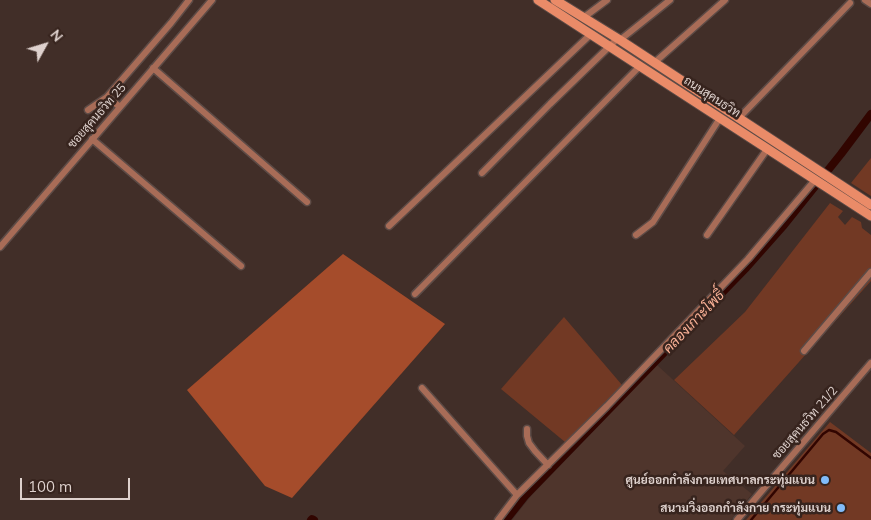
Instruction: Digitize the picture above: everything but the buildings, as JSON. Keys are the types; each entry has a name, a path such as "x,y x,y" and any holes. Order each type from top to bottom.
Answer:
{"main road":[{"name":"ถนนสุคนธวิท","path":"538,0 871,216"},
{"name":"ถนนสุคนธวิท","path":"555,0 618,39 871,205"}],"street":[{"path":"88,110 107,97 172,23 189,0"},
{"name":"ซอยสุคนธวิท 25","path":"0,247 212,0"},
{"path":"583,18 607,0"},
{"path":"482,173 609,46 670,0"},
{"path":"654,63 725,0"},
{"path":"865,0 871,4"},
{"path":"738,119 850,3"},
{"path":"389,226 591,34"},
{"path":"415,294 640,66"},
{"path":"154,68 307,202"},
{"path":"107,97 120,107"},
{"path":"636,235 654,222 720,118"},
{"path":"92,139 240,266"},
{"path":"708,235 768,148"},
{"path":"498,520 517,495 607,406 748,259 816,180"},
{"path":"804,351 871,272"},
{"name":"ซอยสุคนธวิท 21/2","path":"737,520 871,363"},
{"path":"422,388 517,495"},
{"path":"526,429 534,451 548,465"}],"shaded area":[{"path":"871,158 871,196 851,183"},
{"path":"830,203 843,211 838,217 845,225 852,217 861,222 862,228 871,235 871,281 734,435 674,380 745,312"},
{"path":"343,254 445,324 292,498 265,486 187,390"},
{"path":"564,317 622,385 565,442 501,389"},
{"path":"657,365 745,446 723,471 752,494 731,520 512,520 531,496"},
{"name":"ศูนย์ออกกำลังกายเทศบาลกระทุ่มแบน","path":"830,422 871,453 871,520 746,520"}],"waterway":[{"name":"คลองเกาะโพธิ์","path":"506,520 525,496 745,269 784,225 871,114"},
{"path":"751,520 823,434 829,430 836,432 871,458"}],"place":[{"name":"ศูนย์ออกกำลังกายเทศบาลกระทุ่มแบน","path":"825,480"},
{"name":"สนามวิ่งออกกำลังกาย กระทุ่มแบน","path":"841,508"}]}
